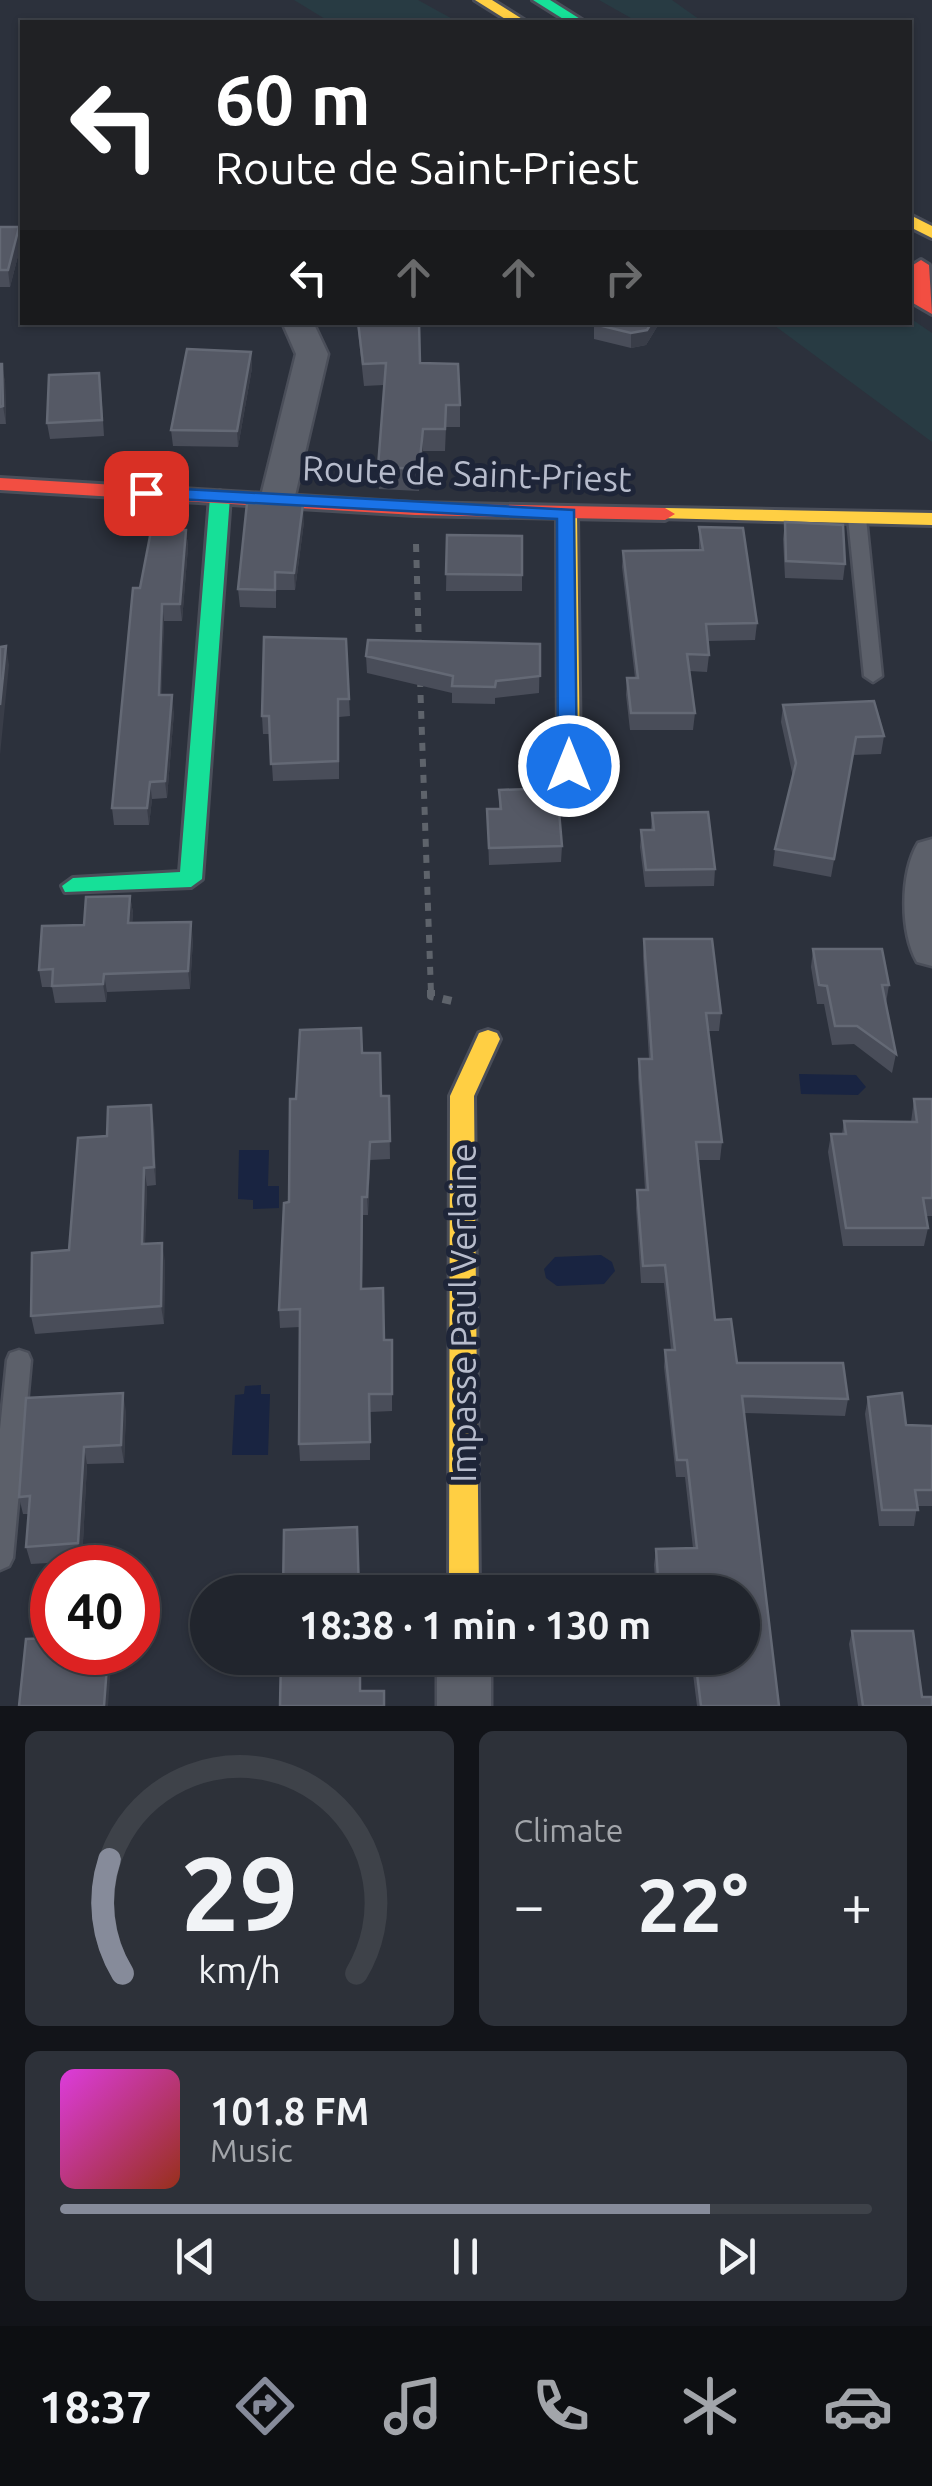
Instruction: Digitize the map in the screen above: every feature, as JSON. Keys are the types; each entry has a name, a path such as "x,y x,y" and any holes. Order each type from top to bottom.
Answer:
{"main road":[{"path":"482,0 517,20"},
{"path":"540,0 575,20"},
{"path":"921,265 922,302 932,310"},
{"name":"Route de Saint-Priest","path":"0,484 415,509 932,519"},
{"path":"74,886 192,879 220,497"},
{"path":"567,514 569,766"},
{"name":"Impasse Paul Verlaine","path":"464,1575 462,1096 488,1039"}],"street":[{"path":"277,500 312,354 298,325"},
{"path":"932,853 925,892 932,951"},
{"path":"464,1675 464,1706"}],"lane":[{"path":"857,518 873,676"},
{"path":"0,1558 19,1360"}],"path":[{"path":"415,509 419,648"},
{"path":"420,668 430,996 464,1004 488,1039"}],"shaded area":[{"path":"294,0 418,0 454,20 327,20"},
{"path":"599,0 672,0 700,20 634,20"},
{"path":"912,319 932,333 932,442 774,325 912,325"}],"water":[{"path":"799,1074 856,1075 866,1087 858,1095 801,1094"},
{"path":"239,1150 269,1150 268,1186 279,1186 279,1208 253,1209 253,1200 238,1199"},
{"path":"601,1255 612,1262 615,1271 604,1284 557,1286 546,1278 544,1269 555,1257"},
{"path":"261,1385 261,1394 270,1394 268,1455 232,1455 235,1395 244,1394 245,1386"}],"building":[{"path":"0,227 19,227 8,270 0,270"},
{"path":"358,325 419,325 420,363 458,364 460,405 446,405 445,429 423,429 419,469 378,467 386,363 363,364"},
{"path":"598,325 650,325 647,330 631,333"},
{"path":"187,349 251,352 237,431 171,430"},
{"path":"0,364 3,406 0,407"},
{"path":"99,373 102,420 47,423 49,375"},
{"path":"247,503 303,504 294,573 275,572 275,590 238,589"},
{"path":"785,522 843,525 845,564 786,561"},
{"path":"699,527 743,528 757,623 706,624 709,655 687,654 695,713 631,713 627,678 638,678 623,551 703,550"},
{"path":"186,530 180,604 162,604 159,695 172,695 165,781 150,782 147,808 112,808 133,588 140,588 151,531"},
{"path":"447,535 522,536 522,575 446,574"},
{"path":"264,637 346,639 349,699 338,699 338,761 271,764 269,716 262,716"},
{"path":"368,640 540,644 540,676 496,681 495,687 452,686 453,676 366,656"},
{"path":"6,646 0,705 0,647"},
{"path":"874,701 884,736 856,737 834,859 775,849 796,763 783,705"},
{"path":"557,788 562,846 489,848 487,809 501,809 499,790"},
{"path":"708,812 715,869 646,870 641,830 654,830 652,813"},
{"path":"130,896 128,923 191,922 188,971 104,974 103,984 52,986 53,969 39,970 42,926 84,925 86,897"},
{"path":"644,939 712,939 721,1013 706,1013 722,1142 696,1142 715,1320 731,1319 737,1363 843,1363 848,1399 742,1396 779,1706 701,1706 697,1675 760,1675 760,1575 658,1575 656,1549 697,1548 687,1460 677,1460 665,1350 675,1350 665,1265 643,1266 637,1190 648,1190 639,1059 652,1059"},
{"path":"813,949 882,949 889,985 882,985 896,1054 857,1026 835,1026 827,986 819,985"},
{"path":"361,1028 362,1053 380,1053 381,1096 389,1096 390,1141 370,1142 367,1197 362,1197 361,1289 383,1288 384,1340 392,1340 392,1394 369,1394 370,1442 299,1444 300,1309 279,1310 284,1203 289,1202 290,1099 296,1099 300,1030"},
{"path":"914,1099 932,1099 932,1198 923,1198 928,1228 846,1228 831,1134 846,1134 844,1121 917,1122"},
{"path":"151,1105 154,1167 144,1168 142,1244 162,1243 161,1306 31,1316 32,1253 69,1250 78,1138 107,1136 108,1107"},
{"path":"123,1393 121,1445 84,1447 78,1543 26,1547 30,1496 19,1497 26,1398"},
{"path":"902,1393 906,1425 932,1426 932,1490 915,1490 918,1510 882,1510 868,1397"},
{"path":"357,1527 358,1575 283,1575 284,1530"},
{"path":"852,1631 913,1631 922,1697 932,1697 932,1706 863,1706"},
{"path":"26,1639 30,1639 30,1675 106,1675 104,1706 19,1706"},
{"path":"281,1675 360,1675 360,1691 384,1691 384,1706 280,1706"}],"traffic: fast":[{"path":"540,0 575,20"},
{"path":"73,886 191,879 220,497"}],"traffic: slow":[{"path":"482,0 517,20"},
{"path":"912,221 932,233"},
{"path":"567,514 569,766"},
{"path":"665,514 932,519"},
{"path":"464,1575 462,1096 488,1039"}],"traffic: jam":[{"path":"921,265 922,303 932,309"},
{"path":"0,484 415,509 665,514"}],"route":[{"path":"146,493 567,514 569,766"}]}
